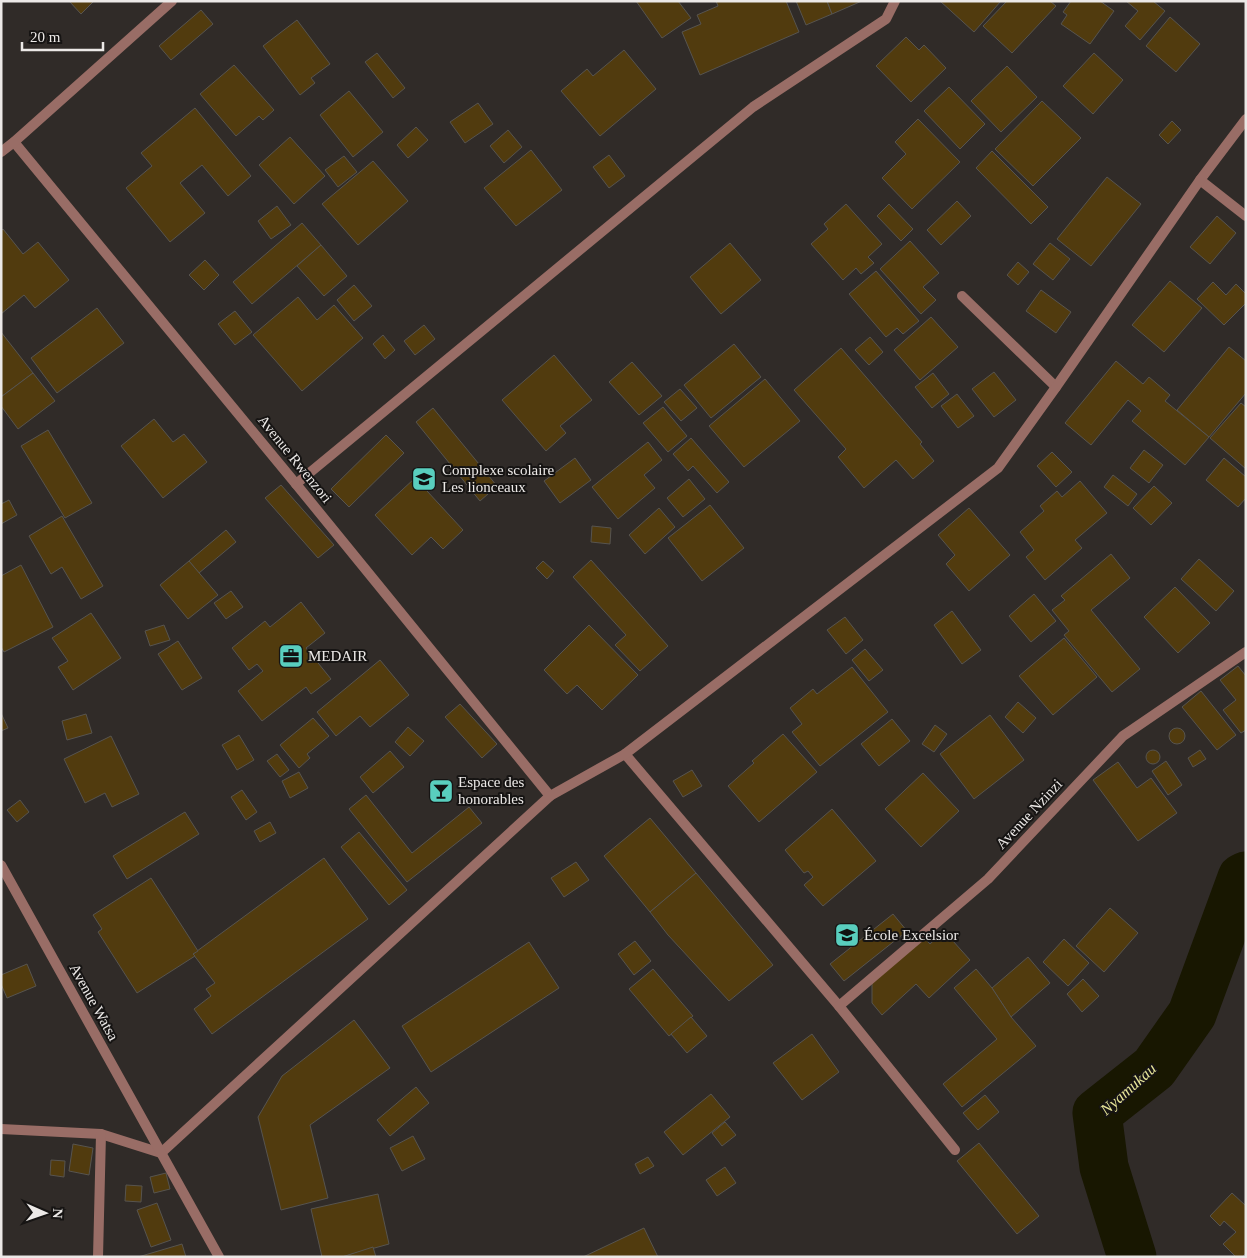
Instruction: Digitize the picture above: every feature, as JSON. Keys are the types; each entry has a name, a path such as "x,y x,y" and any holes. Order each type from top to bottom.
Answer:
{"street":[{"path":"1,152 172,1"},
{"path":"296,484 753,107 886,19 895,1"},
{"path":"1,1129 101,1134 161,1153 550,796 625,754 998,468 1200,180 1246,119"},
{"name":"Avenue Rwenzori","path":"14,142 550,796"},
{"path":"1200,180 1246,216"},
{"path":"962,296 1056,387"},
{"name":"Avenue Nzinzi","path":"839,1006 988,879 1123,736 1246,652"},
{"path":"625,754 839,1006 955,1150"},
{"name":"Avenue Watsa","path":"1,865 219,1257"},
{"path":"98,1257 101,1134"}],"building":[{"path":"69,1 94,1 81,14"},
{"path":"636,1 678,1 691,18 662,38"},
{"path":"716,1 786,1 799,32 700,75 682,32 701,24 697,15 718,6"},
{"path":"796,1 827,1 832,14 806,25"},
{"path":"827,1 862,1 832,14"},
{"path":"940,1 1001,1 974,32"},
{"path":"1007,1 1050,1 1056,6 1012,53 983,26"},
{"path":"1071,1 1100,1 1114,11 1090,44 1061,24 1067,15 1063,12"},
{"path":"1126,1 1153,1 1165,11 1140,40 1125,26 1138,11"},
{"path":"201,10 213,24 171,60 159,46"},
{"path":"1170,17 1200,44 1176,72 1146,46"},
{"path":"297,20 330,64 311,78 315,83 300,95 263,46"},
{"path":"906,37 919,50 924,45 946,68 911,102 876,66"},
{"path":"624,50 656,89 600,136 561,91 587,69 593,76"},
{"path":"377,53 405,88 393,98 365,62"},
{"path":"1094,53 1123,80 1093,114 1063,86"},
{"path":"234,65 274,110 263,120 259,116 236,136 200,94"},
{"path":"1007,66 1037,97 1001,132 971,101"},
{"path":"949,87 985,124 960,149 924,111"},
{"path":"349,91 383,132 353,157 320,115"},
{"path":"1042,101 1081,138 1033,186 995,149"},
{"path":"478,103 493,124 465,143 450,122"},
{"path":"195,108 251,176 228,196 202,165 180,183 205,213 170,242 126,188 152,166 141,153"},
{"path":"918,119 960,162 912,209 882,178 906,154 895,142"},
{"path":"1172,121 1181,130 1168,144 1159,135"},
{"path":"416,127 428,140 408,158 397,145"},
{"path":"508,130 522,147 504,163 490,146"},
{"path":"290,137 325,176 294,204 259,165"},
{"path":"531,150 562,190 516,226 484,188"},
{"path":"992,151 1048,207 1031,224 976,168"},
{"path":"609,155 625,176 609,188 593,167"},
{"path":"344,156 357,172 338,187 325,170"},
{"path":"373,161 408,201 358,245 322,204"},
{"path":"1107,177 1141,204 1091,266 1057,239"},
{"path":"957,201 971,216 941,245 927,230"},
{"path":"846,204 882,244 868,257 874,263 861,274 856,268 843,280 811,244 828,229 824,224"},
{"path":"889,204 913,229 901,241 877,216"},
{"path":"277,206 291,225 271,239 258,221"},
{"path":"1217,216 1236,233 1210,264 1190,247"},
{"path":"302,223 321,245 252,304 233,282"},
{"path":"3,229 23,254 38,242 69,280 35,308 24,295 1,314 1,231"},
{"path":"910,241 939,273 923,287 936,300 921,314 880,269"},
{"path":"730,243 761,280 721,314 690,277"},
{"path":"1050,243 1070,259 1053,280 1033,264"},
{"path":"321,245 347,276 324,296 297,266"},
{"path":"205,260 219,275 204,290 189,275"},
{"path":"1018,262 1029,272 1018,285 1007,275"},
{"path":"876,271 919,321 903,334 897,328 886,337 849,294"},
{"path":"1170,281 1202,308 1164,352 1132,325"},
{"path":"1213,282 1226,295 1236,284 1246,294 1246,303 1224,325 1197,299"},
{"path":"354,285 372,306 354,321 337,300"},
{"path":"1041,290 1071,312 1056,333 1026,311"},
{"path":"298,297 317,320 334,305 363,338 302,391 253,335"},
{"path":"97,308 124,343 57,393 31,358"},
{"path":"235,311 252,332 235,345 218,324"},
{"path":"931,317 958,347 920,380 894,350"},
{"path":"424,325 435,339 415,355 404,341"},
{"path":"1,332 33,373 1,397"},
{"path":"383,335 395,350 385,359 373,344"},
{"path":"870,337 883,352 869,365 855,350"},
{"path":"734,344 761,377 711,418 684,385"},
{"path":"1229,347 1246,361 1246,393 1209,437 1177,410"},
{"path":"841,348 922,442 920,444 934,461 913,479 896,460 864,488 838,457 846,449 794,390"},
{"path":"554,355 592,400 560,426 566,433 546,451 502,400"},
{"path":"1116,361 1143,384 1149,377 1170,395 1165,401 1209,437 1185,465 1132,421 1141,411 1128,400 1091,445 1065,423"},
{"path":"632,362 662,396 639,415 609,382"},
{"path":"994,372 1016,400 994,417 972,389"},
{"path":"33,373 55,401 18,429 1,406 1,397"},
{"path":"933,373 949,394 932,408 915,387"},
{"path":"765,379 800,421 744,467 709,426"},
{"path":"680,389 697,408 681,421 664,402"},
{"path":"957,394 974,416 958,428 941,406"},
{"path":"1241,403 1246,407 1246,469 1210,438"},
{"path":"663,407 687,436 668,452 643,423"},
{"path":"433,408 497,486 480,501 416,422"},
{"path":"154,419 173,442 184,434 207,462 163,498 121,446"},
{"path":"48,430 92,503 65,518 21,446"},
{"path":"386,435 404,453 349,507 331,489"},
{"path":"691,438 729,482 717,493 693,466 688,471 673,454"},
{"path":"648,442 662,460 644,475 655,488 618,519 592,487"},
{"path":"1144,450 1163,465 1149,483 1130,468"},
{"path":"1052,452 1072,472 1056,487 1037,466"},
{"path":"575,458 591,480 560,503 544,481"},
{"path":"1224,458 1246,477 1246,498 1238,507 1206,480"},
{"path":"1113,475 1137,494 1128,506 1104,487"},
{"path":"415,478 463,530 443,549 431,537 412,555 375,515"},
{"path":"689,479 705,499 683,517 667,498"},
{"path":"1080,481 1107,513 1075,540 1082,548 1045,580 1026,557 1034,550 1020,532 1044,511 1040,506 1057,491 1062,497"},
{"path":"281,485 334,545 318,558 265,498"},
{"path":"1154,486 1172,503 1151,525 1133,508"},
{"path":"9,500 17,515 1,524 1,504"},
{"path":"710,505 744,548 702,581 668,538"},
{"path":"659,508 675,527 645,554 629,535"},
{"path":"969,508 1010,555 969,591 946,564 955,555 938,535"},
{"path":"62,516 103,586 81,599 62,567 51,574 29,536"},
{"path":"592,526 611,528 610,544 591,542"},
{"path":"226,530 236,542 199,573 189,561"},
{"path":"1111,554 1130,578 1091,610 1140,669 1112,692 1064,635 1069,631 1052,610 1065,600 1061,596"},
{"path":"1199,559 1234,591 1216,611 1181,579"},
{"path":"591,560 668,646 640,671 615,645 626,635 573,577"},
{"path":"189,561 218,595 188,619 160,585"},
{"path":"543,561 554,571 547,579 536,568"},
{"path":"21,565 53,627 4,652 1,647 1,576"},
{"path":"1175,587 1210,623 1178,653 1144,617"},
{"path":"231,591 243,607 226,619 214,603"},
{"path":"1034,594 1056,621 1031,642 1009,616"},
{"path":"301,602 325,633 306,648 331,679 311,694 306,687 262,721 238,691 263,671 257,664 249,670 232,648 265,621 270,627"},
{"path":"952,611 981,650 962,664 934,625"},
{"path":"91,613 121,658 73,690 58,667 68,661 52,638"},
{"path":"845,617 863,640 846,654 827,630"},
{"path":"164,625 170,640 150,646 145,631"},
{"path":"589,625 638,675 602,710 577,685 567,694 544,670"},
{"path":"1064,638 1097,677 1053,715 1019,676"},
{"path":"178,641 202,678 182,690 158,654"},
{"path":"865,649 883,670 869,681 852,660"},
{"path":"380,660 409,695 370,727 360,716 336,736 317,712"},
{"path":"1238,666 1246,676 1246,730 1241,733 1223,710 1236,700 1220,680"},
{"path":"852,667 888,712 820,766 792,732 802,724 790,708 813,689 817,694"},
{"path":"1201,691 1236,735 1217,750 1182,707"},
{"path":"1018,702 1036,718 1023,733 1005,717"},
{"path":"460,704 497,744 482,758 445,717"},
{"path":"1,713 8,728 1,731"},
{"path":"86,714 92,733 67,740 62,721"},
{"path":"990,715 1024,760 974,799 940,754"},
{"path":"313,718 329,736 307,754 310,758 299,768 280,745"},
{"path":"892,719 910,741 879,766 861,744"},
{"path":"935,725 947,734 934,752 922,744"},
{"path":"408,727 424,741 410,756 395,742"},
{"path":"1177,728 1183,730 1185,736 1183,742 1177,744 1171,742 1169,736 1171,730"},
{"path":"783,734 817,772 759,822 728,786 754,763 752,761"},
{"path":"239,735 254,760 237,770 222,745"},
{"path":"111,736 139,794 112,807 105,793 85,803 64,759"},
{"path":"1150,750 1156,750 1160,757 1156,764 1150,764 1146,760 1146,754"},
{"path":"1200,750 1206,759 1193,767 1188,758"},
{"path":"390,751 404,767 373,793 360,777"},
{"path":"277,754 289,770 280,777 267,761"},
{"path":"1166,761 1182,785 1168,795 1152,771"},
{"path":"1118,762 1137,788 1151,778 1177,813 1138,841 1093,780"},
{"path":"692,770 702,786 683,797 673,781"},
{"path":"299,772 308,788 290,798 282,781"},
{"path":"923,773 959,811 921,847 885,809"},
{"path":"242,790 257,812 246,820 231,797"},
{"path":"366,795 412,853 469,807 482,823 407,882 349,809"},
{"path":"20,800 29,812 17,822 7,810"},
{"path":"832,809 876,861 823,906 804,885 813,877 808,871 804,873 785,850"},
{"path":"185,812 199,834 127,879 113,856"},
{"path":"650,818 696,873 650,912 604,856"},
{"path":"270,822 276,833 260,842 254,831"},
{"path":"359,832 407,890 389,905 341,847"},
{"path":"324,858 368,919 212,1034 194,1009 211,996 206,989 215,983 193,954"},
{"path":"576,862 589,880 564,897 551,878"},
{"path":"696,873 773,965 729,1001 668,935 650,912"},
{"path":"151,878 198,951 193,954 195,956 137,993 98,932 102,929 93,915"},
{"path":"1110,908 1138,933 1104,972 1076,946"},
{"path":"893,914 907,931 844,981 830,964"},
{"path":"944,931 970,960 929,998 916,984 882,1015 872,1003 872,975 919,932 930,944"},
{"path":"1064,939 1089,963 1068,986 1043,962"},
{"path":"635,941 651,961 634,975 618,954"},
{"path":"529,942 559,988 431,1072 402,1026"},
{"path":"1028,957 1050,983 1011,1017 992,988"},
{"path":"27,964 36,986 7,998 1,984 1,975"},
{"path":"653,969 693,1016 669,1036 629,989"},
{"path":"976,969 992,988 1011,1017 1036,1046 962,1107 943,1084 997,1039 954,988"},
{"path":"1083,979 1099,996 1082,1012 1067,994"},
{"path":"691,1017 707,1036 687,1053 671,1034"},
{"path":"354,1020 390,1068 310,1125 328,1198 281,1210 258,1117 282,1076"},
{"path":"812,1034 839,1072 802,1100 773,1063"},
{"path":"416,1087 429,1103 390,1136 377,1120"},
{"path":"711,1094 730,1117 683,1155 664,1132"},
{"path":"985,1095 999,1112 978,1130 963,1113"},
{"path":"725,1122 736,1135 722,1146 712,1133"},
{"path":"413,1136 425,1159 402,1171 390,1148"},
{"path":"979,1143 1039,1216 1017,1234 957,1161"},
{"path":"73,1144 93,1148 89,1175 69,1171"},
{"path":"648,1157 654,1166 640,1174 635,1164"},
{"path":"51,1160 65,1161 64,1177 50,1175"},
{"path":"725,1167 736,1183 717,1196 706,1180"},
{"path":"166,1173 170,1189 154,1193 150,1177"},
{"path":"126,1185 142,1186 141,1202 125,1201"},
{"path":"1232,1193 1246,1206 1246,1253 1242,1257 1236,1257 1223,1244 1236,1232 1224,1221 1220,1226 1210,1216"},
{"path":"378,1194 389,1244 342,1257 322,1257 311,1209"},
{"path":"157,1203 171,1240 151,1247 137,1210"},
{"path":"644,1228 658,1257 583,1257"},
{"path":"182,1244 186,1257 138,1257"},
{"path":"373,1247 376,1257 342,1257"}],"waterway":[{"name":"Nyamukau","path":"1132,1257 1104,1167 1097,1113 1154,1068 1192,1014 1242,878 1246,876"}],"place":[{"name":"Complexe scolaire Les lionceaux","path":"424,479"},
{"name":"MEDAIR","path":"291,656"},
{"name":"Espace des honorables","path":"441,791"},
{"name":"École Excelsior","path":"847,935"}]}
